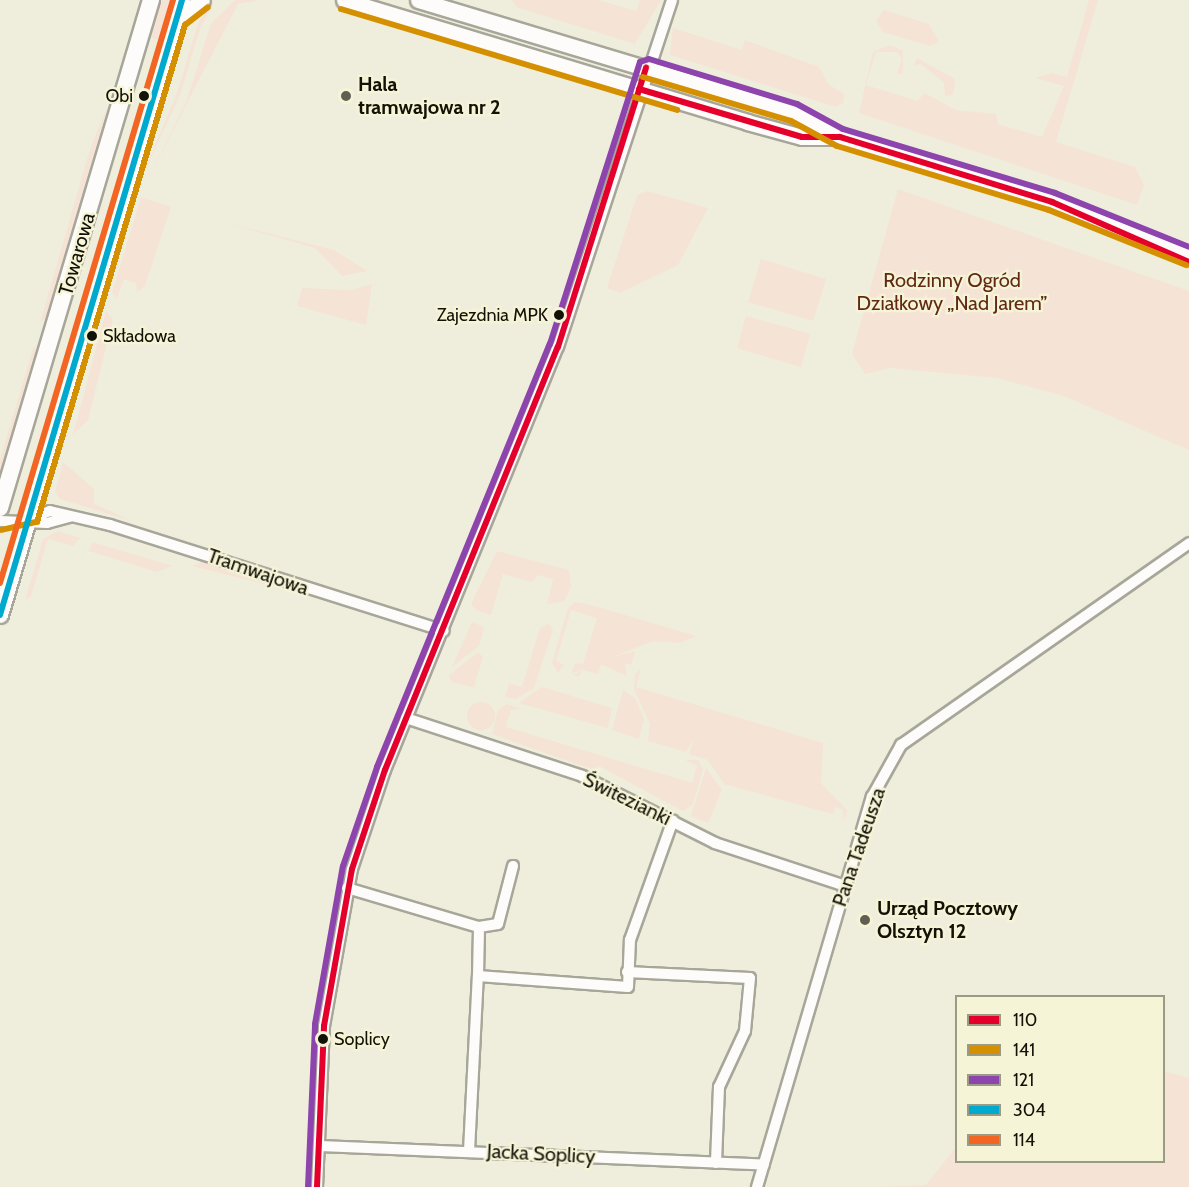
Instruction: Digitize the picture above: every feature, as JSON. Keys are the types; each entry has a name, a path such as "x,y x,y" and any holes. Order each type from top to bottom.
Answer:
{"main road":[{"name":"Towarowa","path":"0,508 152,0"},
{"name":"Towarowa","path":"0,615 182,0"},
{"path":"177,20 202,0"},
{"path":"344,0 802,137 840,137"},
{"path":"418,0 794,113 840,137 1052,202 1189,257"},
{"path":"1169,249 1189,262"}],"street":[{"path":"317,1187 324,1026 347,888 369,814 558,347 639,89 672,0"},
{"name":"Tramwajowa","path":"29,519 47,524 71,517 246,565 285,583 444,630"},
{"path":"0,521 29,519"},
{"name":"Pana Tadeusza","path":"757,1187 872,798 901,745 1189,543"},
{"name":"Świtezianki","path":"406,718 582,776 715,843 846,886"},
{"path":"478,976 628,987 630,939 673,820"},
{"path":"347,888 478,927 498,924 513,866"},
{"path":"469,1151 478,976 478,927"},
{"path":"627,972 750,978 745,1031 719,1087 716,1163"},
{"name":"Jacka Soplicy","path":"319,1146 764,1165"}],"green space":[{"path":"159,0 175,0 126,159 161,41 149,37"},
{"path":"215,0 200,29 180,95 141,179 177,93 198,23"},
{"path":"235,0 261,0 238,4 146,183 187,100 211,23"},
{"path":"512,0 598,0 636,11 640,0 661,0 635,44 516,7"},
{"path":"1089,0 1098,0 1056,142 1135,167 1144,185 1137,205 859,113 873,52 890,45 903,51 903,73 897,74 902,59 897,52 876,52 866,85 918,101 924,93 956,110 996,114 998,124 1042,137 1064,86 1035,78 1052,73 1067,77"},
{"path":"884,10 929,24 939,42 930,46 883,32 876,21"},
{"path":"673,28 742,50 745,40 819,67 828,84 844,94 843,103 836,107 670,55"},
{"path":"917,58 955,79 953,95 945,96 944,83 921,64 913,66"},
{"path":"686,68 763,93 827,111 682,71"},
{"path":"107,108 50,315 40,323 90,149"},
{"name":"Rodzinny Ogród Działkowy „Nad Jarem”","path":"898,189 1189,291 1189,450 1064,396 997,378 890,368 865,374 852,354"},
{"path":"647,191 708,208 678,265 620,293 607,288 637,195"},
{"path":"141,197 171,207 145,286 137,292 136,283 124,279 117,298 112,293"},
{"path":"220,221 334,250 367,271 342,276 315,248"},
{"path":"761,259 826,279 813,321 748,302"},
{"path":"372,284 366,325 297,306 302,288 352,290"},
{"path":"106,311 113,319 88,420 73,435"},
{"path":"746,316 810,334 801,367 737,348"},
{"path":"34,345 38,361 0,472 0,460"},
{"path":"63,462 94,489 94,504 135,522 60,499 55,492"},
{"path":"58,531 80,538 73,546 48,539 31,596 25,600 43,539"},
{"path":"92,542 173,566 157,572 89,551"},
{"path":"497,551 569,570 571,587 564,601 547,604 553,579 538,575 532,582 503,574 491,615 476,610 471,604"},
{"path":"206,560 246,573 268,585 192,566"},
{"path":"575,602 696,636 680,643 653,641 572,673 575,663 583,664 597,618 571,610 556,661 564,665 558,673 552,663 568,608"},
{"path":"472,622 484,627 479,646 452,667"},
{"path":"549,624 553,630 534,688 516,699 505,697 509,683 522,687 540,628"},
{"path":"635,651 631,665 625,663 627,676 601,664 598,674 582,670 579,677 573,675 598,661"},
{"path":"477,653 483,656 474,687 451,682 449,675"},
{"path":"641,669 636,687 823,743 821,783 847,810 844,822 843,810 835,807 833,814 724,784 708,760 689,754 694,738 686,752 648,741 650,724 634,689 635,674"},
{"path":"542,687 612,708 608,728 519,703"},
{"path":"623,690 635,698 644,719 639,739 612,730"},
{"path":"481,702 491,706 495,716 491,726 481,730 471,726 467,716 471,706"},
{"path":"507,704 522,709 511,710 506,727 692,783 697,766 685,760 698,760 703,769 693,804 683,811 599,766 591,769 492,734 498,710"},
{"path":"706,768 722,790 708,823 691,816"},
{"path":"1165,1071 1189,1078 1189,1187 878,1187 926,1185 955,1148 955,1163 1165,1163"}],"transit line":[{"name":"114","path":"0,583 173,0"},
{"name":"304","path":"0,615 182,0"},
{"name":"141","path":"1,530 37,522 185,25 208,7"},
{"name":"141","path":"341,9 677,110"},
{"name":"121","path":"308,1187 315,1024 343,866 377,767 550,344 640,62 649,59 797,104 843,129 1055,193 1189,247"},
{"name":"110","path":"317,1187 324,1026 352,869 385,770 558,347 646,68"},
{"name":"141","path":"643,77 791,121 837,146 1049,210 1186,265"},
{"name":"110","path":"639,89 802,137 840,137 1052,202 1189,262"}],"place":[{"name":"Obi","path":"144,96"},
{"name":"Hala tramwajowa nr 2","path":"346,96"},
{"name":"Zajezdnia MPK","path":"559,315"},
{"name":"Składowa","path":"92,336"},
{"name":"Urząd Pocztowy Olsztyn 12","path":"865,920"},
{"name":"Soplicy","path":"323,1039"}]}
